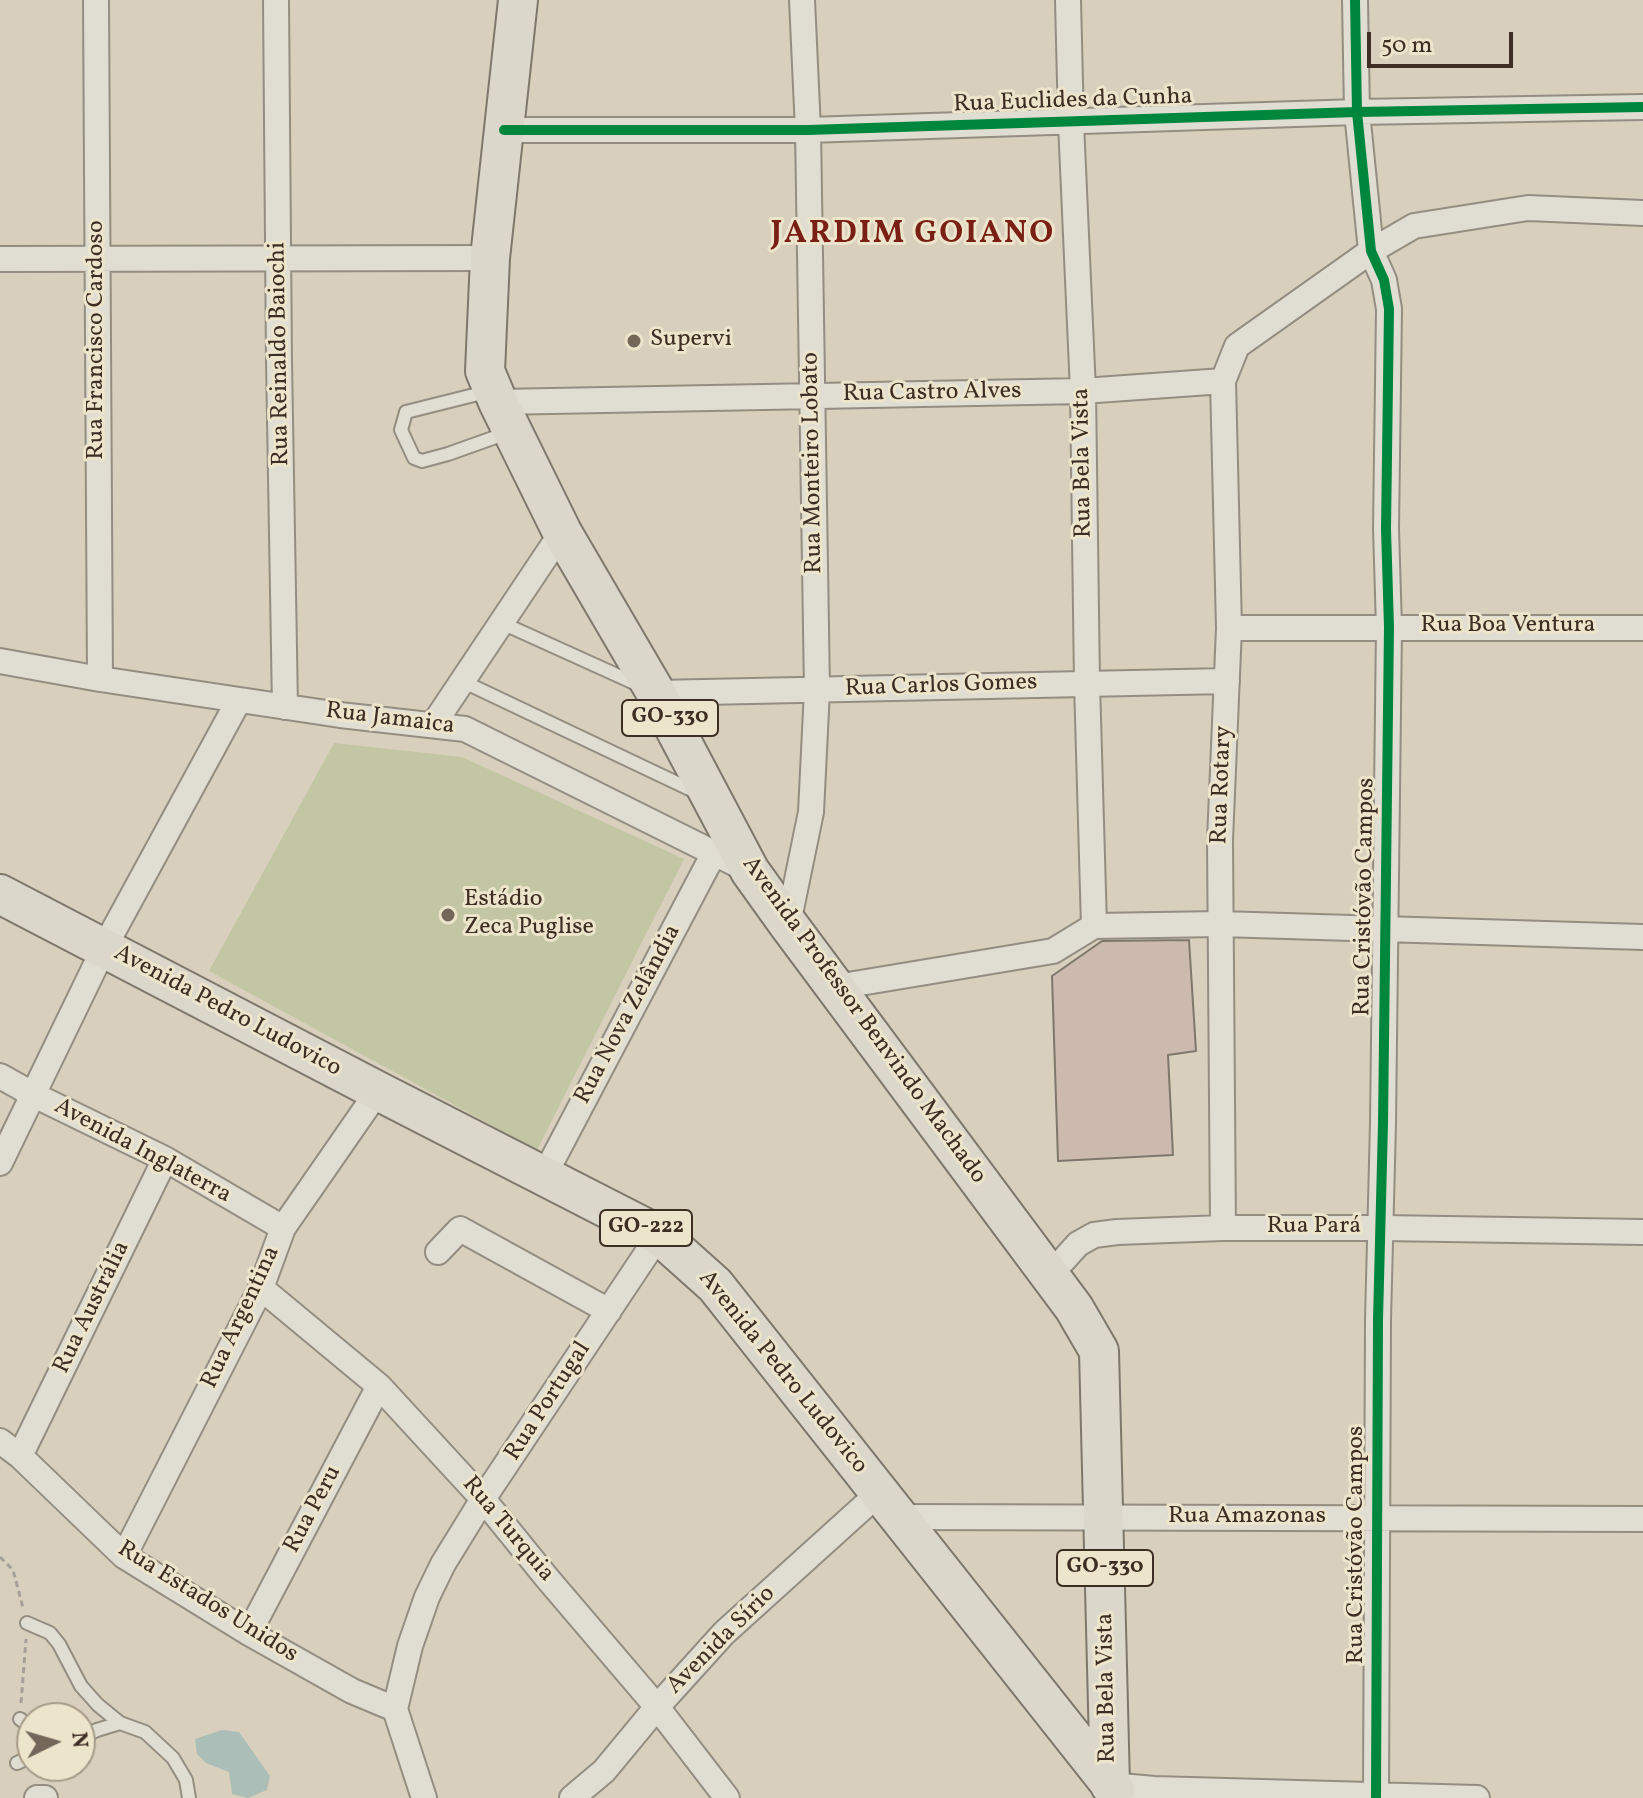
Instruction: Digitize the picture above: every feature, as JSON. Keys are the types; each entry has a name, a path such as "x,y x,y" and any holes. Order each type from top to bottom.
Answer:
{"main road":[{"name":"Avenida Professor Benvindo Machado","path":"518,0 490,258 485,371 562,532 656,693 750,871 1074,1308 1099,1351"},
{"name":"Avenida Pedro Ludovico","path":"0,894 659,1235 715,1285 1116,1791"},
{"name":"Rua Bela Vista","path":"1099,1351 1103,1517 1116,1791"}],"street":[{"name":"Rua Francisco Cardoso","path":"96,0 100,679"},
{"name":"Rua Reinaldo Baiochi","path":"276,0 285,707"},
{"name":"Rua Monteiro Lobato","path":"788,924 811,812 817,690 808,130 802,0"},
{"name":"Rua Bela Vista","path":"1068,0 1083,391 1094,926"},
{"name":"Rua Cristóvão Campos","path":"1355,0 1357,112 1371,251 1384,280 1389,309 1386,529 1389,627 1378,1320 1376,1796"},
{"name":"Rua Euclides da Cunha","path":"504,130 808,130 1357,112 1643,107"},
{"path":"1371,251 1414,226 1528,208 1643,213"},
{"name":"Rua Rotary","path":"1223,1228 1220,840 1229,628 1223,381 1237,346 1371,251"},
{"path":"0,259 490,258"},
{"name":"Rua Castro Alves","path":"501,408 1083,391 1223,381"},
{"path":"433,725 562,532"},
{"name":"Rua Boa Ventura","path":"1229,628 1643,628"},
{"name":"Rua Jamaica","path":"0,661 285,707 465,729 750,871"},
{"name":"Rua Carlos Gomes","path":"656,693 1227,681"},
{"path":"0,1163 104,948 239,700"},
{"name":"Rua Nova Zelândia","path":"544,1176 714,853"},
{"path":"836,987 1053,951 1094,926 1221,924 1643,937"},
{"name":"Avenida Inglaterra","path":"0,1076 165,1159 283,1228"},
{"name":"Rua Argentina","path":"124,1556 261,1288 283,1228 378,1091"},
{"name":"Rua Austrália","path":"20,1456 165,1159"},
{"name":"Rua Pará","path":"1050,1275 1078,1244 1094,1235 1117,1232 1223,1228 1643,1232"},
{"path":"438,1252 460,1229 609,1311"},
{"name":"Rua Portugal","path":"395,1709 410,1646 427,1597 443,1564 659,1235"},
{"name":"Rua Turquia","path":"261,1288 379,1386 483,1499 657,1707 727,1798"},
{"name":"Rua Peru","path":"249,1633 379,1386"},
{"name":"Rua Estados Unidos","path":"0,1441 20,1456 124,1556 249,1633 352,1691 395,1709"},
{"name":"Rua Amazonas","path":"890,1504 1103,1517 1643,1519"},
{"name":"Avenida Sírio","path":"572,1798 604,1771 724,1633 890,1504"},
{"path":"395,1709 424,1798"},
{"path":"1116,1791 1154,1789 1477,1798"},
{"path":"37,1798 45,1798"}],"lane":[{"path":"501,408 435,458 422,461 414,458 401,430 406,412 501,408"},
{"path":"502,623 656,693"},
{"path":"462,681 713,800"},
{"path":"27,1623 50,1633 81,1686 98,1705 120,1723 145,1732 173,1758 186,1780 189,1798"},
{"path":"96,1732 120,1723"}],"path":[{"path":"0,1557 13,1570 27,1623 21,1702"}],"green space":[{"name":"Estádio Zeca Puglise","path":"334,743 462,757 684,859 537,1150 209,971"}],"shaded area":[{"path":"222,1730 239,1732 270,1776 267,1790 248,1798 232,1794 229,1772 206,1763 197,1754 195,1739"}],"building":[{"path":"1189,940 1196,1051 1168,1055 1173,1155 1058,1161 1052,976 1102,941"}],"cycle path":[{"path":"1355,0 1357,112 1371,251 1384,280 1389,309 1386,529 1389,627 1378,1320 1376,1798"},
{"path":"504,130 808,130 1357,112 1643,107"}],"place":[{"name":"Supervi","path":"634,341"},
{"name":"Estádio Zeca Puglise","path":"448,915"}],"district":[{"name":"JARDIM GOIANO","path":"913,236"}]}
